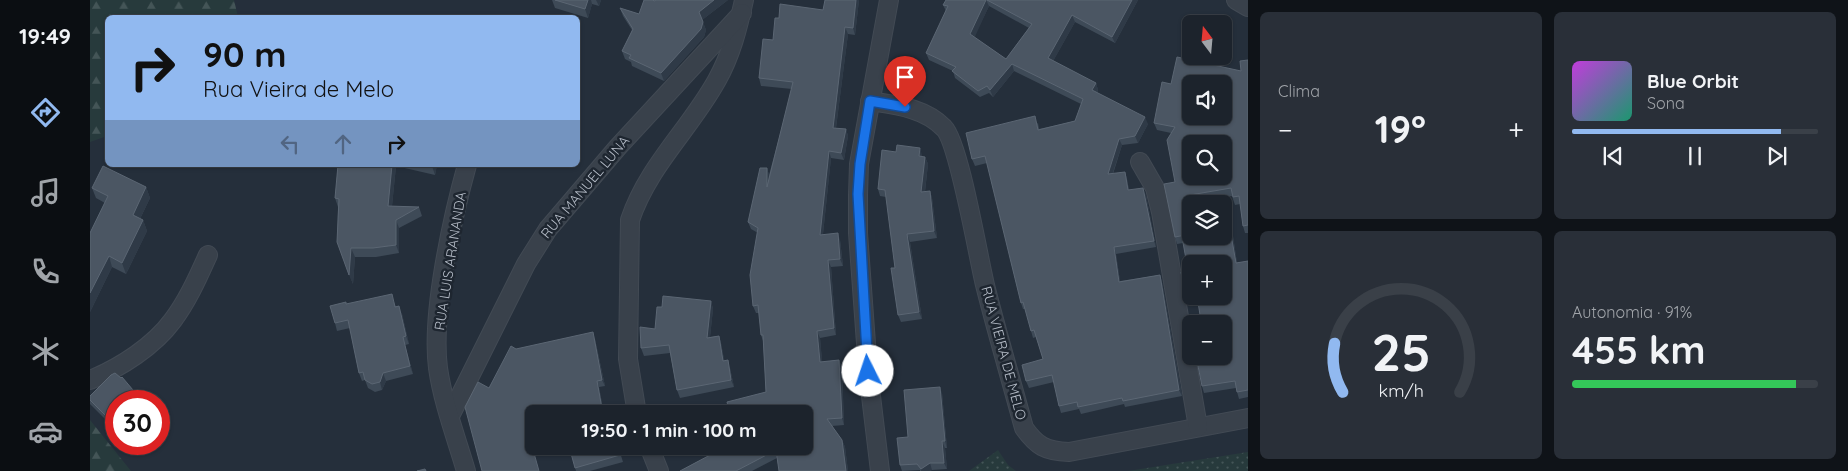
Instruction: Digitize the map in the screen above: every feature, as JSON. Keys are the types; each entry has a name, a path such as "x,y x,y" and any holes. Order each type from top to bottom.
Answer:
{"street":[{"path":"880,471 868,371 858,232 860,164 889,0"},
{"path":"1236,0 1248,7"},
{"path":"636,405 628,359 628,244 630,220 637,200 654,168 717,80 731,51 743,6"},
{"name":"RUA MANUEL LUNA","path":"450,416 526,264 548,229 743,6"},
{"name":"RUA VIEIRA DE MELO","path":"870,101 905,107 930,117 945,129 954,150 985,284 1024,428 1033,441 1054,452 1068,452 1248,418"},
{"path":"1140,162 1155,188 1161,212 1198,427"},
{"name":"RUA LUIS ARANANDA","path":"450,416 438,368 437,343 449,244 466,167"},
{"path":"90,380 111,372 173,321 193,288 208,255"},
{"path":"450,416 466,471"},
{"path":"653,455 659,471"}],"green space":[{"path":"90,0 234,0 238,15 105,15 105,137 90,142"},
{"path":"90,420 105,439 105,455 118,455 131,471 90,471"},
{"path":"998,450 1008,465 1016,471 969,471"},
{"path":"1248,452 1248,471 1128,471"}],"building":[{"path":"555,0 588,0 585,9"},
{"path":"644,0 714,0 699,12 703,22 701,29 661,73 629,58 631,55 622,51 633,29 620,8 639,14"},
{"path":"825,0 856,0 853,28 845,27 833,128 846,129 841,153 829,151 820,235 838,233 840,259 828,260 834,328 817,331 820,362 839,360 842,418 827,419 842,440 846,471 779,471 777,455 813,455 813,405 728,405 727,402 766,392 763,335 761,335 758,305 753,306 750,275 758,228 748,222 760,168 767,168 767,187 793,82 759,78 763,39 773,40 775,18 779,18 780,4 823,10"},
{"path":"946,0 986,0 970,34 1006,59 1032,24 987,0 1132,0 1112,37 1072,15 1048,58 1096,83 1092,90 1145,117 1135,136 1119,139 1108,174 1125,172 1128,190 1143,188 1154,241 1114,247 1119,282 1160,275 1179,390 1123,401 1122,398 1078,407 1077,402 1059,406 1052,375 1026,381 1022,365 1043,359 1034,330 1031,331 1023,302 1021,303 985,156 972,159 966,133 1035,116 1038,130 1075,121 1083,99 1012,64 990,90 987,86 978,91 952,71 956,67 926,53 948,6 943,5"},
{"path":"1177,57 1182,58 1182,65 1214,65 1241,71 1240,61 1248,60 1248,225 1243,226 1239,196 1233,197 1231,188 1182,195 1182,236 1175,237 1164,184 1175,182 1167,140 1175,127 1154,123 1162,82 1171,84"},
{"path":"897,145 920,148 919,156 925,157 921,192 930,191 934,231 907,234 919,312 898,315 891,268 895,268 885,190 878,189 882,150 896,152"},
{"path":"103,166 146,187 133,215 143,220 122,263 109,256 90,293 90,233 108,196 92,188"},
{"path":"338,167 392,167 388,206 419,207 396,220 396,245 351,248 349,275 337,242 339,199 335,198"},
{"path":"1232,240 1236,263 1248,261 1248,390 1237,392 1235,381 1202,386 1198,365 1232,365 1232,315 1200,315 1198,305 1232,305 1232,255 1185,255 1183,245 1232,245"},
{"path":"392,294 395,307 399,306 406,336 403,337 410,366 383,373 380,382 372,384 365,380 363,372 359,373 348,320 335,323 330,306"},
{"path":"663,296 711,301 707,338 719,336 723,361 728,360 731,380 677,390 669,345 641,348 640,327 655,329 657,307 662,307"},
{"path":"593,332 602,380 597,381 601,405 525,405 525,455 534,455 539,471 482,471 465,407 478,382 489,388 511,346 516,349"},
{"path":"115,373 122,377 133,390 105,390 105,415 90,400 90,396"},
{"path":"940,387 945,441 942,441 944,463 930,463 921,469 917,464 900,465 897,438 908,437 904,390"},
{"path":"571,455 620,455 575,468"},
{"path":"710,455 766,455 736,471 680,471"}],"route":[{"path":"868,371 858,232 860,164 870,101 905,107"}]}
